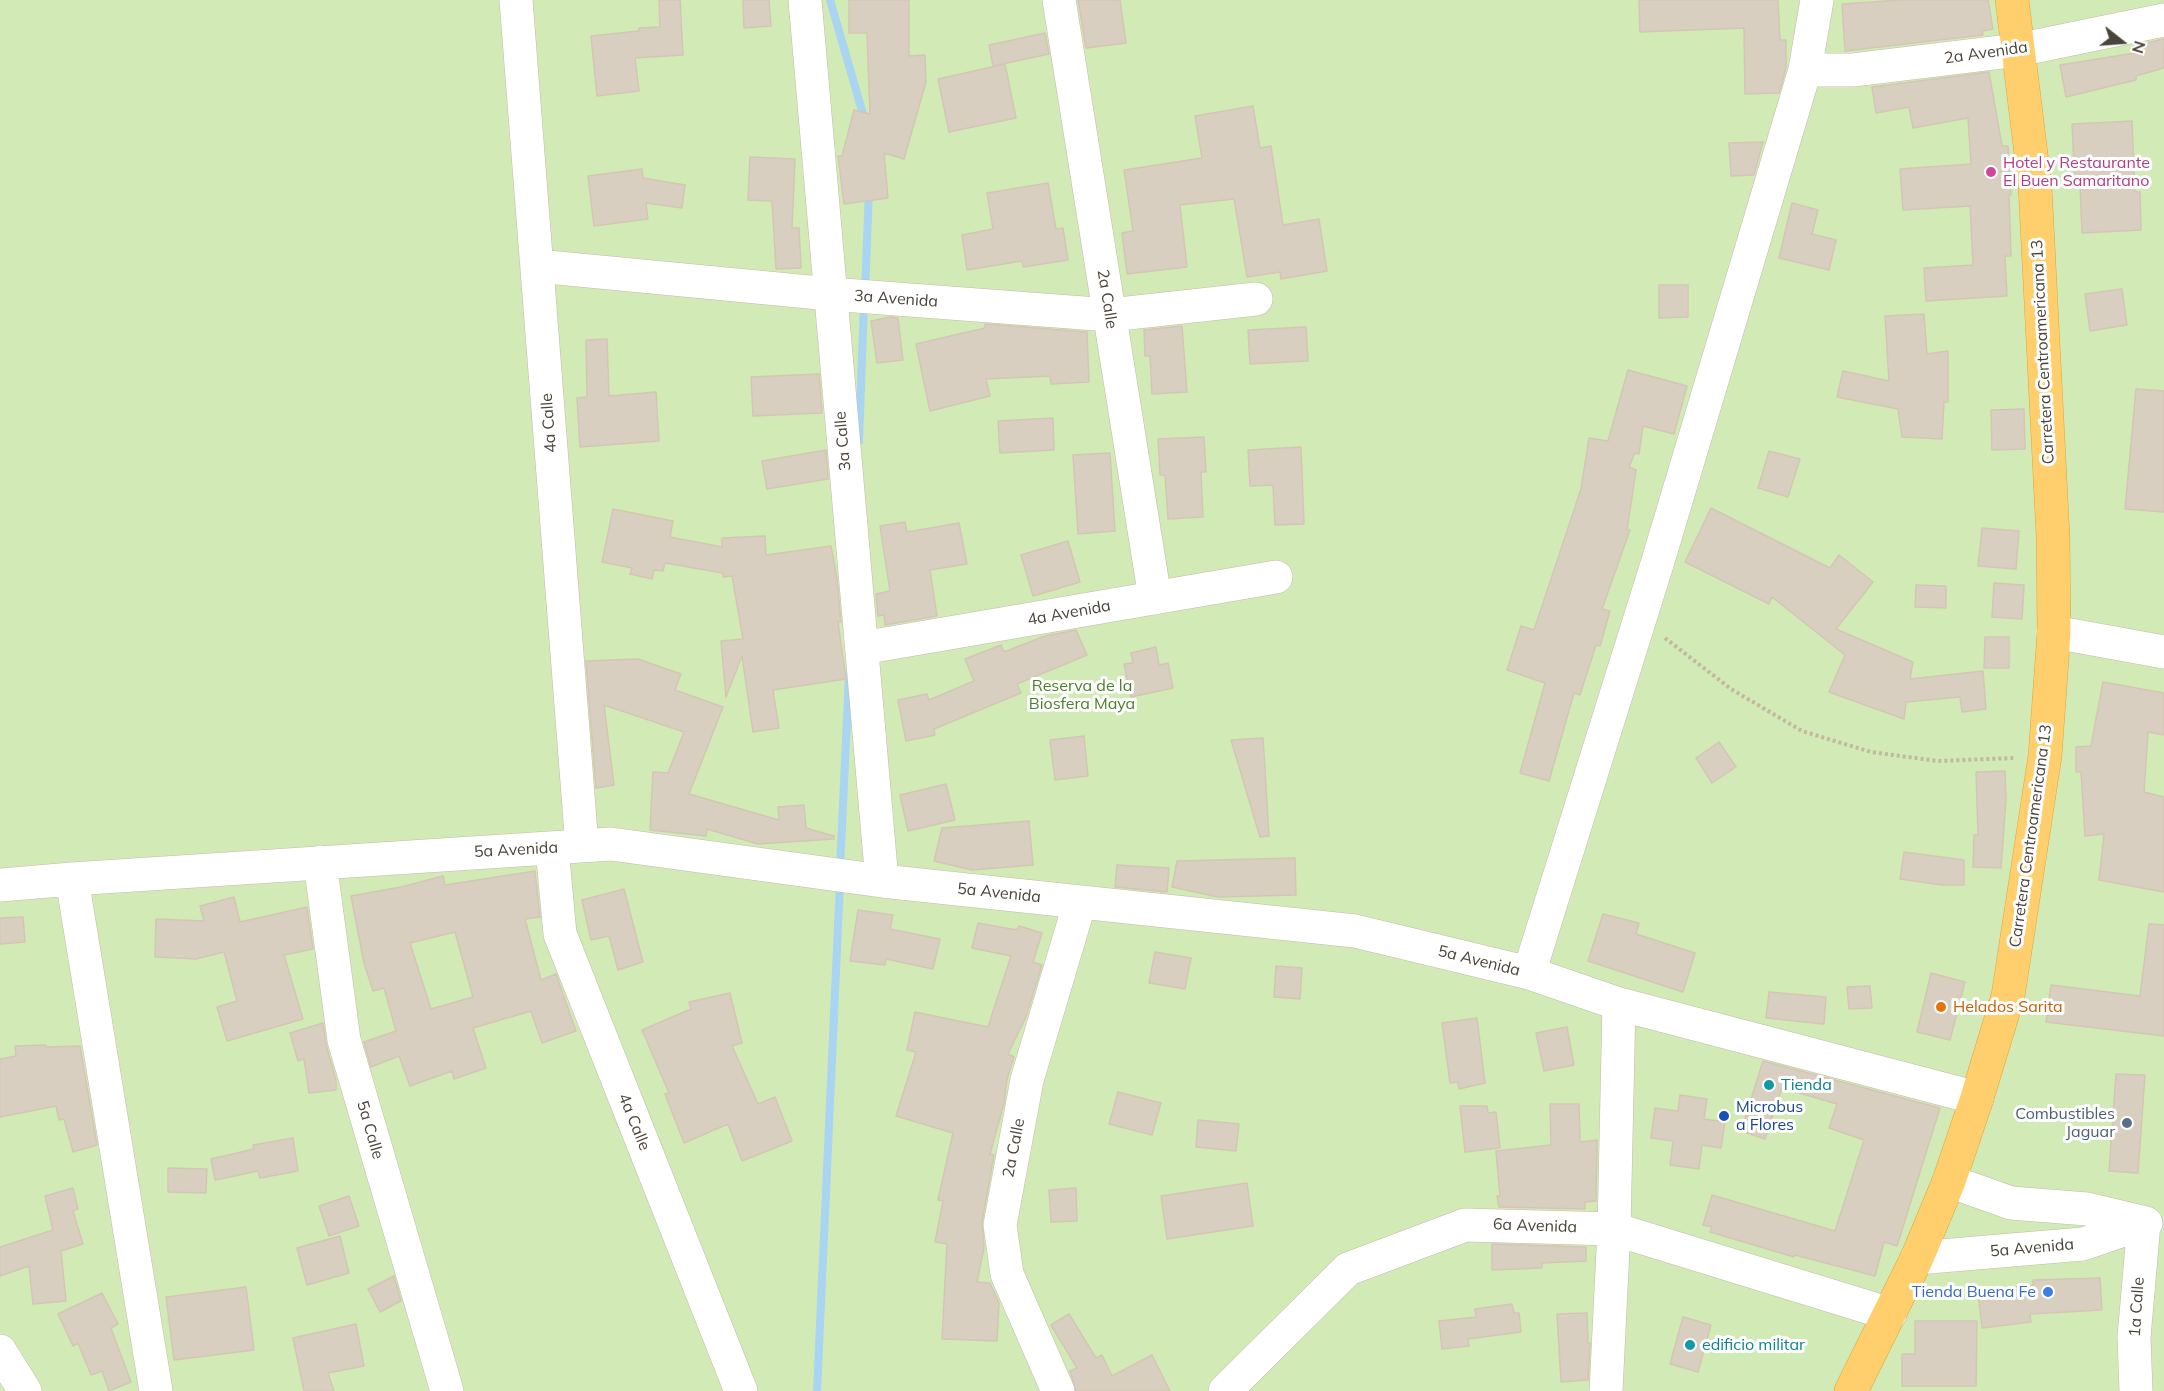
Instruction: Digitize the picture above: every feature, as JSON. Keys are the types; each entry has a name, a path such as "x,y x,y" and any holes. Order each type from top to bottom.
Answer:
{"highway":[{"name":"Carretera Centroamericana 13","path":"1851,1391 1917,1258 1949,1181 1977,1098 2007,996 2045,756 2054,632 2053,536 2035,186 2012,0"}],"street":[{"name":"4a Calle","path":"516,0 537,266 567,847 560,934 741,1391"},
{"name":"3a Calle","path":"806,0 882,881"},
{"name":"2a Calle","path":"1059,0 1155,598"},
{"path":"1529,973 1640,619 1805,70 1817,0"},
{"name":"2a Avenida","path":"1805,70 1853,70 2018,50 2164,20"},
{"name":"3a Avenida","path":"537,266 830,294 1110,315 1256,299"},
{"name":"4a Avenida","path":"862,648 1276,577"},
{"path":"2054,632 2164,652"},
{"name":"5a Avenida","path":"0,885 611,844 882,881 1355,931 1529,973 1619,1004 1977,1098"},
{"name":"5a Calle","path":"320,862 344,1040 447,1391"},
{"path":"72,879 156,1391"},
{"name":"2a Calle","path":"1058,1391 1007,1274 1000,1225 1027,1080 1080,902"},
{"path":"1606,1391 1614,1228 1619,1004"},
{"path":"1949,1181 2012,1203 2087,1209 2154,1223"},
{"name":"5a Avenida","path":"1917,1258 2083,1244 2154,1223"},
{"name":"1a Calle","path":"2136,1391 2134,1337 2154,1223"},
{"name":"6a Avenida","path":"1225,1391 1348,1269 1466,1225 1614,1228 1890,1314"},
{"path":"0,1351 25,1391"}],"path":[{"path":"1640,619 1731,689 1802,731 1871,752 1938,761 2045,756"}],"green space":[{"name":"Reserva de la Biosfera Maya","path":"0,0 2164,0 2164,1391 0,1391"}],"building":[{"path":"659,0 680,0 683,55 635,58 639,91 597,96 591,36 660,27"},
{"path":"743,0 769,0 771,26 744,28"},
{"path":"849,0 909,0 909,56 925,55 926,82 904,159 884,153 888,198 844,204 838,156 842,156 854,110 870,114 867,33 849,33"},
{"path":"1078,0 1120,0 1126,43 1086,48"},
{"path":"1639,0 1778,0 1780,40 1786,40 1786,68 1779,93 1745,94 1744,28 1640,32"},
{"path":"1901,0 1988,0 1993,29 1982,31 1983,35 1845,51 1842,4"},
{"path":"1045,33 1049,54 993,66 989,45"},
{"path":"2164,39 2164,68 2136,76 2136,80 2066,97 2060,65 2135,53 2133,46"},
{"path":"1005,64 1016,118 949,132 938,79"},
{"path":"1989,72 2002,146 2008,146 2011,256 2005,256 2007,296 1926,301 1924,268 1973,265 1970,206 1903,210 1900,169 1971,164 1968,118 1913,128 1909,107 1876,113 1872,87"},
{"path":"1253,106 1260,148 1271,146 1283,225 1319,219 1327,271 1281,279 1280,272 1247,277 1234,199 1180,205 1187,267 1127,274 1122,233 1133,231 1124,170 1202,158 1195,116"},
{"path":"2132,121 2135,192 2140,192 2141,230 2082,233 2080,186 2075,187 2072,124"},
{"path":"1763,142 1754,175 1731,176 1729,143"},
{"path":"750,157 795,159 792,228 799,228 801,268 776,269 772,201 748,200"},
{"path":"642,169 643,178 685,185 682,208 646,203 648,219 594,226 588,176"},
{"path":"1048,183 1056,229 1063,228 1068,260 1023,267 1022,261 967,270 962,235 993,229 987,193"},
{"path":"1792,203 1818,210 1812,234 1836,240 1829,270 1779,258"},
{"path":"1659,285 1688,285 1688,317 1659,318"},
{"path":"2122,289 2127,325 2090,331 2085,294"},
{"path":"1924,314 1927,354 1948,351 1948,402 1944,402 1942,439 1902,437 1898,409 1837,397 1843,371 1889,381 1885,316"},
{"path":"898,318 903,360 877,363 871,321"},
{"path":"985,324 1087,332 1089,382 1051,384 1050,376 986,379 990,396 930,411 916,344 985,328"},
{"path":"1182,326 1187,392 1152,394 1150,356 1145,356 1144,330"},
{"path":"1306,327 1308,361 1250,364 1248,330"},
{"path":"607,339 609,396 656,392 659,441 580,447 577,398 587,397 586,340"},
{"path":"1628,370 1687,386 1674,434 1643,426 1639,454 1635,453 1629,467 1636,470 1627,530 1630,530 1602,609 1610,611 1600,646 1596,645 1580,695 1574,693 1549,781 1520,773 1545,683 1507,670 1521,626 1534,630 1581,489 1589,438 1608,441"},
{"path":"819,374 822,413 753,416 751,377"},
{"path":"2136,389 2164,391 2164,512 2125,509"},
{"path":"2024,409 2025,449 1992,450 1991,410"},
{"path":"1053,418 1054,450 1000,453 998,421"},
{"path":"1204,437 1206,472 1201,472 1203,517 1168,519 1165,475 1160,475 1158,439"},
{"path":"1301,447 1304,524 1275,525 1273,485 1250,486 1248,450"},
{"path":"826,450 828,479 767,489 762,461"},
{"path":"1769,451 1800,459 1788,497 1758,488"},
{"path":"1110,453 1115,531 1078,534 1073,455"},
{"path":"1711,508 1830,568 1839,555 1873,582 1836,629 1913,662 1910,679 1983,671 1986,709 1962,712 1960,697 1906,702 1904,719 1829,692 1845,655 1772,597 1769,604 1685,562"},
{"path":"613,509 673,521 670,537 722,547 722,538 765,536 766,555 831,546 837,579 841,622 838,622 846,679 773,690 779,728 753,732 742,656 726,697 721,641 743,639 732,576 723,577 723,573 665,563 663,571 654,570 652,579 630,574 632,568 602,562"},
{"path":"905,522 907,532 959,523 967,564 930,570 937,616 885,625 884,615 878,616 876,594 890,591 880,526"},
{"path":"1982,528 2019,531 2016,569 1978,566"},
{"path":"1068,541 1080,582 1033,596 1021,555"},
{"path":"1994,583 2024,585 2022,619 1992,617"},
{"path":"1916,585 1946,586 1946,608 1915,607"},
{"path":"1076,630 1087,655 1017,684 1021,693 934,729 935,735 906,741 898,700 927,694 929,700 974,681 965,659 1001,645 1004,652 1045,636"},
{"path":"1985,637 2009,637 2009,668 1984,668"},
{"path":"1156,647 1159,665 1168,663 1173,688 1131,697 1124,664 1133,663 1131,653"},
{"path":"638,659 681,674 675,690 723,707 689,794 779,820 778,807 804,805 806,828 834,836 834,839 758,844 707,829 706,836 650,830 653,772 668,773 684,732 604,705 614,785 596,788 586,661"},
{"path":"2103,682 2164,693 2164,735 2148,732 2144,792 2164,797 2164,892 2099,880 2104,834 2085,836 2081,772 2076,772 2076,747 2091,746"},
{"path":"1084,736 1088,776 1055,780 1050,740"},
{"path":"1263,738 1269,836 1260,837 1231,740"},
{"path":"1719,742 1736,767 1712,783 1696,758"},
{"path":"2005,771 2006,799 2001,868 1973,867 1974,835 1978,835 1976,772"},
{"path":"946,784 955,820 908,831 900,795"},
{"path":"1029,821 1033,865 972,870 934,861 942,828"},
{"path":"1904,852 1964,860 1964,885 1942,885 1900,879"},
{"path":"1295,858 1296,895 1218,897 1172,887 1177,861"},
{"path":"1117,865 1169,868 1167,892 1115,887"},
{"path":"535,871 540,917 525,919 541,980 556,974 576,1031 542,1043 531,1011 473,1028 486,1068 454,1079 452,1071 410,1086 399,1056 371,1067 364,1042 396,1031 384,988 373,991 364,963 351,896 401,887 443,876 445,885","holes":["455,932 473,997 431,1009 410,943"]},
{"path":"624,889 643,962 618,970 609,936 591,940 582,900"},
{"path":"234,897 240,922 307,907 313,949 284,955 303,1019 227,1041 217,1007 237,1001 224,952 196,959 155,957 156,919 204,921 200,906"},
{"path":"858,910 893,915 890,929 940,939 933,969 886,959 885,965 850,961"},
{"path":"1603,914 1639,923 1636,934 1695,953 1683,992 1588,961"},
{"path":"23,917 25,942 0,944 0,918"},
{"path":"978,923 1017,930 1019,926 1042,933 1033,962 1042,965 1026,1017 1008,1054 1014,1057 990,1154 994,1155 982,1222 984,1248 977,1282 990,1283 999,1303 997,1341 942,1339 947,1244 935,1242 943,1201 938,1200 953,1133 896,1116 916,1052 907,1050 915,1012 988,1027 1011,956 972,948"},
{"path":"2149,924 2164,925 2164,1036 2046,1022 2051,985 2140,996"},
{"path":"1155,952 1191,958 1185,989 1149,983"},
{"path":"1276,966 1302,968 1300,999 1274,997"},
{"name":"Helados Sarita","path":"1931,973 1965,982 1950,1040 1917,1032"},
{"path":"1870,986 1872,1008 1849,1009 1847,987"},
{"path":"1769,992 1826,997 1824,1024 1766,1018"},
{"path":"730,993 742,1043 732,1046 758,1104 775,1097 792,1141 742,1161 728,1124 684,1143 665,1094 669,1093 642,1030 691,1009 689,1002"},
{"path":"1477,1018 1485,1083 1459,1089 1458,1082 1450,1083 1442,1023"},
{"path":"323,1023 326,1045 336,1080 336,1090 309,1093 304,1059 298,1061 290,1033"},
{"path":"1567,1027 1574,1065 1544,1071 1536,1033"},
{"path":"46,1045 46,1047 80,1046 97,1145 73,1152 64,1119 59,1120 56,1106 0,1117 0,1059 16,1056 15,1046"},
{"path":"1763,1061 1940,1108 1897,1246 1884,1242 1875,1276 1795,1255 1794,1257 1710,1232 1712,1227 1703,1225 1712,1195 1835,1231 1864,1140 1829,1128 1837,1104 1782,1088 1765,1139 1741,1131"},
{"name":"Combustibles Jaguar","path":"2116,1074 2145,1075 2138,1173 2109,1171"},
{"path":"1118,1092 1161,1103 1152,1135 1109,1124"},
{"path":"1680,1095 1707,1099 1704,1119 1725,1122 1721,1148 1702,1145 1699,1169 1670,1165 1673,1141 1651,1138 1655,1108 1678,1111"},
{"path":"1550,1104 1579,1104 1580,1142 1597,1140 1596,1201 1585,1202 1585,1209 1499,1207 1496,1151 1551,1145"},
{"path":"1460,1106 1487,1106 1488,1113 1496,1112 1500,1148 1465,1152"},
{"path":"1198,1120 1239,1124 1236,1151 1196,1147"},
{"path":"293,1138 298,1171 260,1178 258,1171 215,1180 211,1159 254,1149 253,1145"},
{"path":"168,1168 207,1169 206,1193 168,1192"},
{"path":"1247,1183 1253,1226 1167,1239 1161,1196"},
{"path":"73,1188 78,1209 73,1211 83,1244 61,1251 66,1301 33,1304 29,1266 0,1276 0,1247 53,1230 45,1196"},
{"path":"1076,1188 1077,1221 1051,1222 1049,1190"},
{"path":"349,1196 359,1226 329,1236 319,1206"},
{"path":"340,1236 349,1273 307,1285 297,1248"},
{"path":"1492,1244 1586,1247 1586,1261 1542,1263 1542,1268 1492,1270"},
{"path":"394,1276 401,1301 380,1312 368,1289"},
{"path":"2100,1278 2102,1310 2030,1314 2031,1322 1982,1328 1978,1292 2033,1285 2033,1280"},
{"path":"246,1287 254,1350 174,1360 166,1297"},
{"path":"102,1293 118,1324 111,1328 131,1382 109,1391 102,1371 91,1375 78,1343 73,1346 58,1314"},
{"path":"1512,1304 1514,1313 1519,1313 1521,1332 1468,1339 1469,1346 1442,1349 1439,1321 1476,1317 1475,1309"},
{"path":"1587,1313 1588,1343 1590,1343 1588,1380 1561,1382 1557,1314"},
{"path":"1069,1314 1096,1358 1102,1355 1112,1376 1152,1355 1170,1391 1076,1391 1070,1371 1077,1368 1051,1325"},
{"name":"edificio militar","path":"1683,1317 1711,1325 1698,1372 1670,1364"},
{"path":"1915,1321 1977,1321 1976,1386 1902,1386 1902,1354 1915,1354"},
{"path":"356,1324 364,1366 328,1373 334,1391 304,1391 293,1338"}],"waterway":[{"path":"830,0 865,121"},
{"path":"865,291 869,190"},
{"path":"859,441 864,304"},
{"path":"840,869 849,675"},
{"path":"817,1391 840,882"}],"place":[{"name":"Hotel y Restaurante El Buen Samaritano","path":"1991,172"},
{"name":"Helados Sarita","path":"1941,1007"},
{"name":"Tienda","path":"1769,1085"},
{"name":"Microbus a Flores","path":"1724,1116"},
{"name":"Combustibles Jaguar","path":"2127,1123"},
{"name":"Tienda Buena Fe","path":"2048,1292"},
{"name":"edificio militar","path":"1690,1345"}]}
